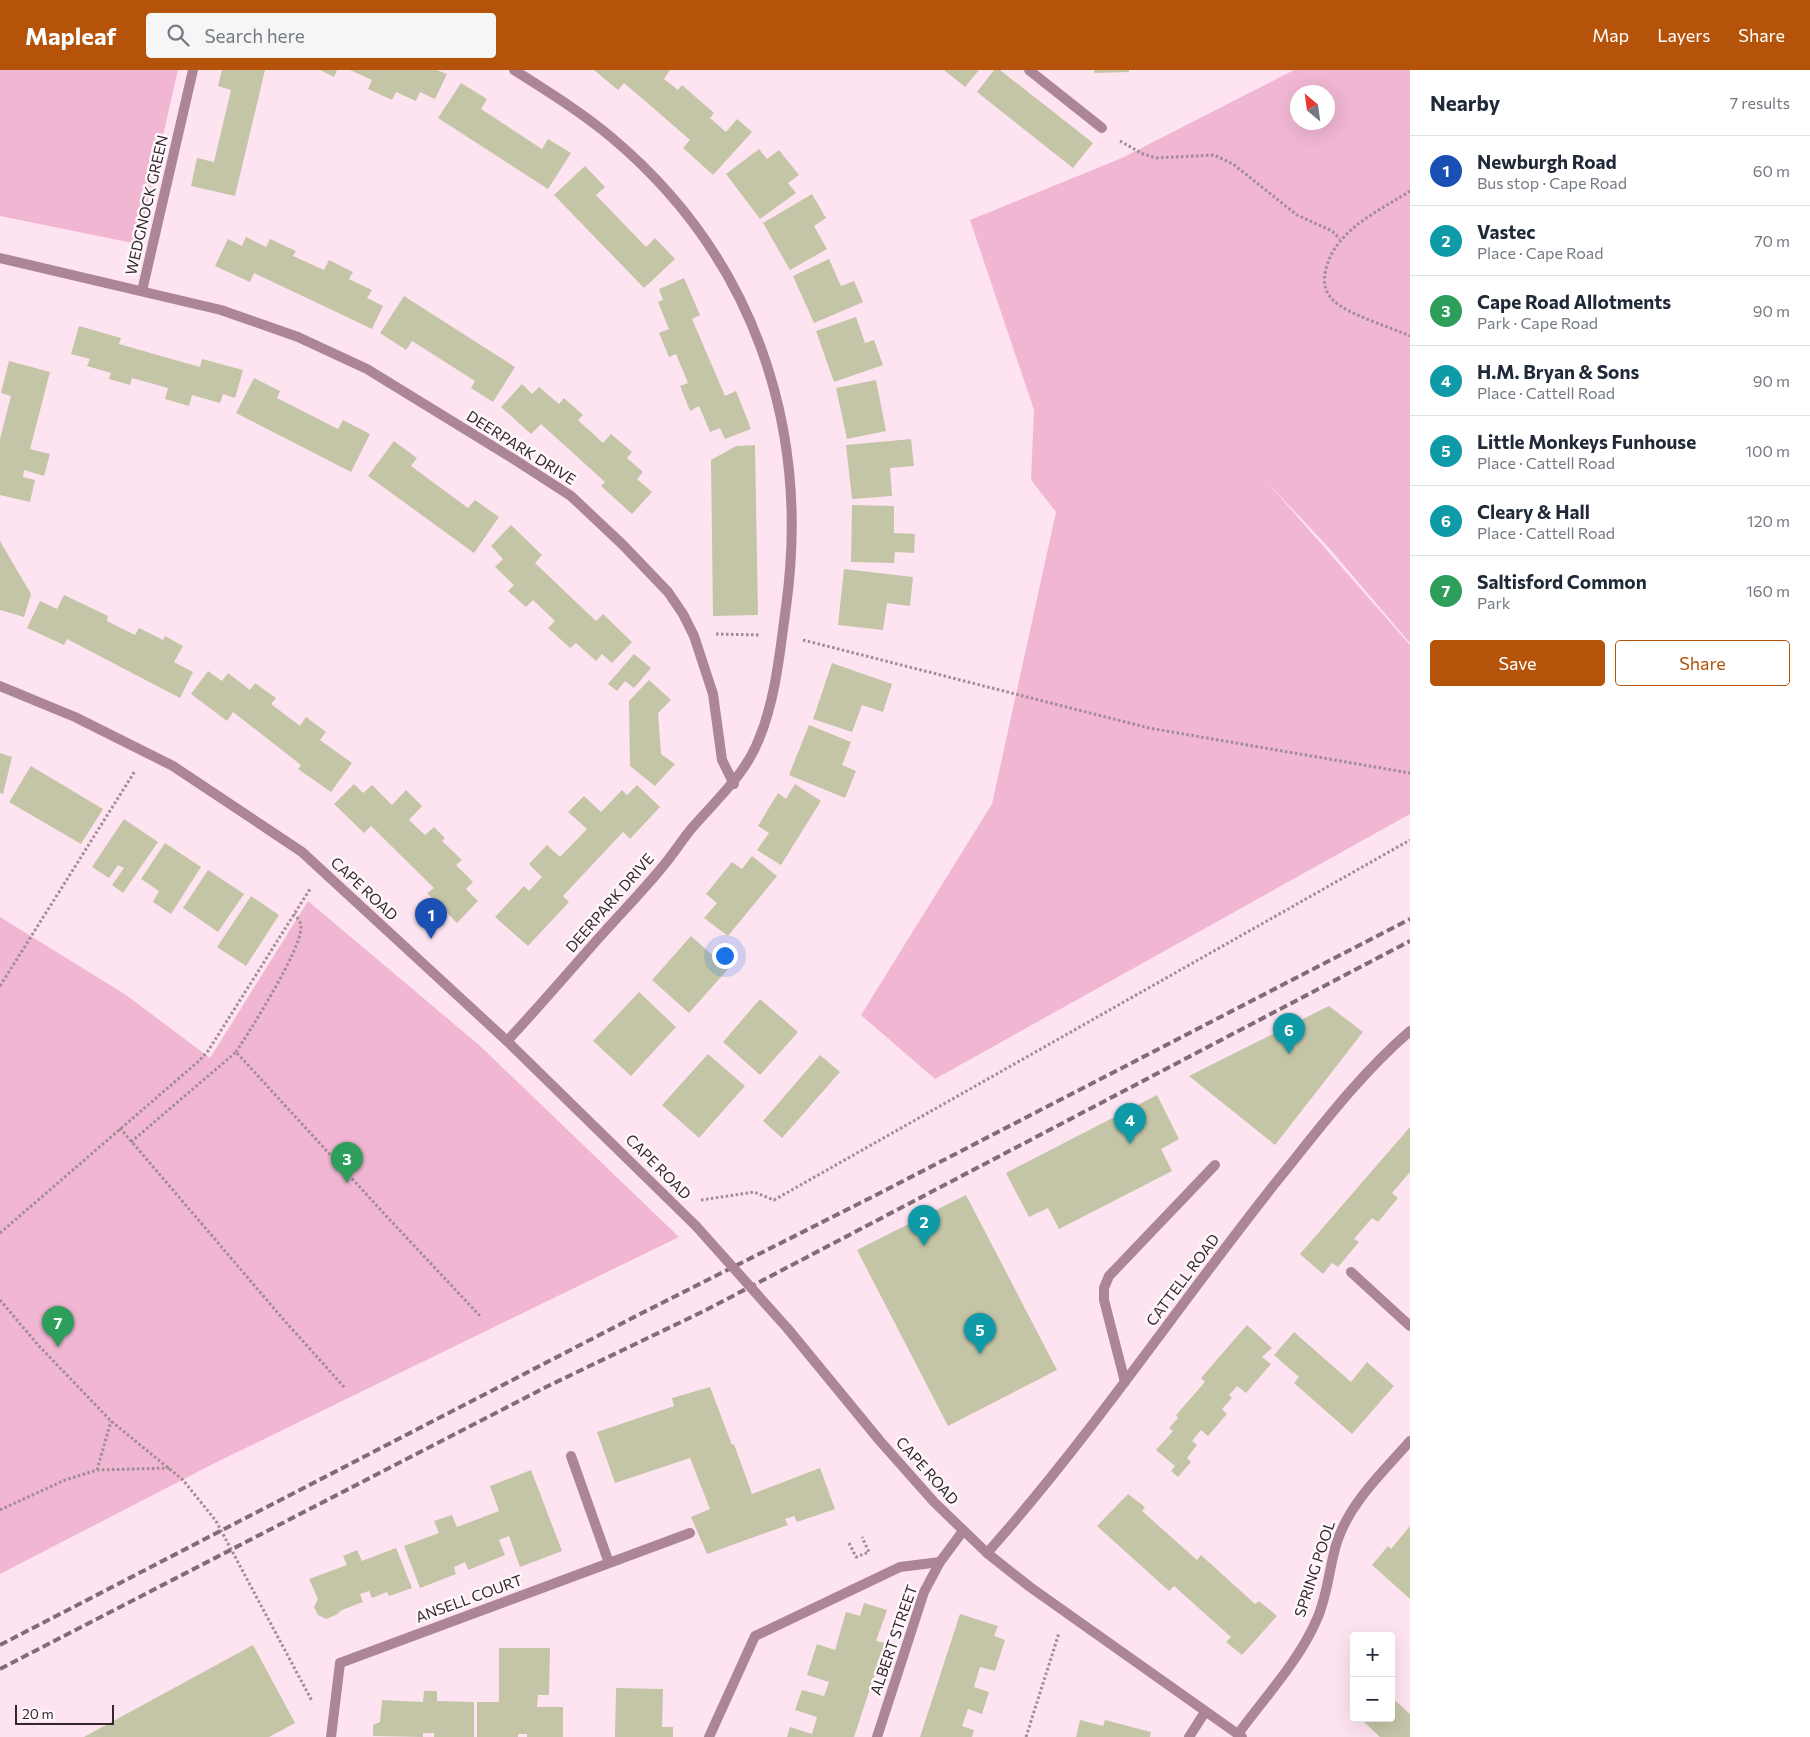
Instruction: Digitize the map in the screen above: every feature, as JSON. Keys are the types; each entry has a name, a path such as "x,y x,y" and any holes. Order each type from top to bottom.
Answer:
{"street":[{"name":"WEDGNOCK GREEN","path":"0,258 142,291 193,70"},
{"name":"DEERPARK DRIVE","path":"506,1041 664,866 691,829 734,784 759,740 772,696 793,556 790,464 782,412 769,370 750,320 700,231 650,174 603,130 514,70"},
{"path":"1029,70 1102,128"},
{"name":"DEERPARK DRIVE","path":"142,291 222,310 307,341 367,369 570,496 668,592 683,614 694,636 713,694 722,760 734,784"},
{"name":"CAPE ROAD","path":"0,686 47,704 181,771 302,852 506,1041 696,1226 788,1329 880,1441 934,1502 963,1531 1030,1587 1240,1736"},
{"name":"CATTELL ROAD","path":"987,1553 1042,1491 1252,1212 1337,1106 1392,1047 1410,1031"},
{"path":"1125,1382 1104,1300 1104,1288 1109,1276 1215,1165"},
{"path":"1351,1272 1410,1326"},
{"name":"SPRING POOL","path":"1240,1736 1301,1650 1317,1620 1327,1594 1338,1541 1348,1517 1362,1496 1410,1441"},
{"path":"572,1456 609,1563"},
{"name":"ALBERT STREET","path":"877,1737 924,1592 940,1562 963,1531"},
{"name":"ANSELL COURT","path":"331,1737 340,1663 690,1533"},
{"path":"709,1737 755,1636 900,1567 940,1562"},
{"path":"1190,1737 1205,1712"}],"path":[{"path":"1102,128 1143,154 1156,158 1214,155 1233,164 1297,215 1332,231 1340,239"},
{"path":"1410,191 1340,239 1327,261 1324,278 1326,291 1334,301 1344,308 1410,336"},
{"path":"694,636 782,635 1149,728 1410,773"},
{"path":"0,986 145,752"},
{"path":"701,1200 754,1192 774,1200 1410,840"},
{"path":"0,1233 208,1051 323,870"},
{"path":"131,1142 236,1052 257,1019 292,955 301,928 298,918 294,914"},
{"path":"236,1052 480,1316"},
{"path":"120,1128 345,1388"},
{"path":"0,1300 40,1346 111,1421 184,1480 216,1521 331,1737"},
{"path":"98,1470 111,1421"},
{"path":"0,1510 65,1480 98,1470 170,1468"},
{"path":"849,1543 856,1557 869,1552 862,1537"},
{"path":"1026,1737 1052,1649"}],"shaded area":[{"path":"0,70 178,70 138,244 0,216"},
{"path":"1294,70 1410,70 1410,643 1329,548 1267,482 1410,645 1410,814 935,1079 861,1015 992,804 1056,512 1031,480 1034,410 970,220 1122,158"},
{"path":"308,901 479,1045 679,1237 211,1465 0,1574 0,917 126,995 210,1058"}],"building":[{"path":"222,70 265,70 235,196 191,186 197,158 214,162 231,90 218,86"},
{"path":"320,70 337,70 334,77"},
{"path":"350,70 437,70 447,74 435,99 420,92 416,101 396,92 392,100 368,89 372,80"},
{"path":"594,70 670,70 664,79 678,90 682,85 714,113 710,118 726,132 737,119 752,132 713,175 683,148 690,140 624,83 618,90"},
{"path":"944,70 979,70 965,87"},
{"path":"994,70 1000,70 1093,143 1073,168 977,92"},
{"path":"1094,70 1129,70 1129,72 1095,73"},
{"path":"461,83 487,99 481,109 542,149 548,139 571,153 548,189 438,118"},
{"path":"759,149 767,159 779,150 799,175 788,183 796,193 760,219 726,174"},
{"path":"585,166 605,187 596,195 646,247 655,238 675,259 644,288 554,195"},
{"path":"812,194 826,218 814,226 827,249 790,270 763,223"},
{"path":"246,237 266,247 270,239 296,251 293,256 324,270 329,260 353,272 349,279 372,290 367,298 383,306 372,329 254,273 250,282 215,266 228,239 242,246"},
{"path":"829,259 841,286 854,281 863,302 814,323 793,276"},
{"path":"684,278 700,315 692,319 725,396 736,391 751,429 725,439 720,428 710,432 699,406 690,411 680,386 688,383 676,354 669,357 659,333 669,329 658,302 663,300 659,289"},
{"path":"404,296 515,367 493,402 471,388 475,381 412,341 406,350 380,333"},
{"path":"856,317 865,343 874,340 883,365 834,382 816,331"},
{"path":"79,326 121,338 119,344 200,367 202,359 243,370 235,398 223,394 220,403 192,395 189,406 165,399 168,388 132,378 130,385 109,379 111,373 87,366 90,359 71,354"},
{"path":"9,361 50,372 30,449 50,454 44,476 24,470 23,477 35,480 30,502 0,495 0,439 11,396 1,393"},
{"path":"254,378 280,391 277,398 338,429 343,420 370,434 351,472 236,413"},
{"path":"876,380 886,431 847,439 836,388"},
{"path":"522,384 532,394 539,387 559,404 564,398 583,415 578,420 603,443 611,434 632,452 627,458 643,472 637,479 652,492 632,514 601,486 605,482 541,424 531,434 501,407"},
{"path":"911,439 914,466 890,468 892,496 852,499 846,445"},
{"path":"394,441 417,458 411,466 468,508 475,500 499,517 474,553 368,476"},
{"path":"755,445 758,615 713,616 711,460 736,446"},
{"path":"852,505 894,506 894,533 915,534 914,553 895,552 894,563 851,562"},
{"path":"511,525 542,555 535,563 596,621 603,614 632,642 612,663 602,654 596,661 576,643 570,648 548,628 555,621 533,600 526,607 508,591 514,585 495,567 503,559 491,546"},
{"path":"0,541 31,594 24,617 0,610"},
{"path":"844,569 913,577 910,606 887,603 883,630 838,625"},
{"path":"64,595 108,616 107,621 135,635 139,628 163,640 165,636 183,646 174,662 193,672 180,698 67,639 64,645 27,628 40,601 57,609"},
{"path":"634,654 651,668 634,688 625,681 617,691 608,684"},
{"path":"832,663 892,684 883,712 862,705 852,732 813,719"},
{"path":"208,671 222,681 228,673 250,690 255,683 276,698 271,704 300,726 306,717 326,732 320,740 352,763 331,792 298,769 301,765 233,712 227,721 191,694"},
{"path":"649,680 671,700 658,713 661,754 675,764 655,786 630,766 629,701"},
{"path":"809,725 851,742 842,765 856,771 845,798 789,775"},
{"path":"0,753 12,757 3,794 0,793"},
{"path":"31,766 103,809 81,844 9,802"},
{"path":"354,784 363,793 372,785 392,805 406,790 422,806 409,820 425,835 434,827 445,838 442,841 462,860 456,865 473,882 466,889 478,901 457,923 427,893 434,888 371,826 364,833 334,804"},
{"path":"795,784 821,801 781,865 757,850 769,833 758,826 778,793 786,799"},
{"path":"637,785 660,807 630,839 623,832 563,896 569,902 528,946 495,917 524,886 529,891 542,877 529,864 547,845 560,857 587,829 568,812 584,796 601,812 622,790 627,795"},
{"path":"124,819 158,842 123,893 112,885 124,868 118,865 109,878 92,867"},
{"path":"165,843 201,867 171,914 153,902 159,891 141,879"},
{"path":"752,856 777,876 728,936 704,918 717,903 706,894 732,862 742,869"},
{"path":"208,870 244,894 218,932 183,908"},
{"path":"251,896 279,915 246,966 217,947"},
{"path":"691,936 728,969 689,1013 652,980"},
{"path":"639,992 676,1027 631,1076 593,1041"},
{"path":"760,999 798,1032 760,1075 723,1042"},
{"path":"1329,1006 1363,1032 1275,1145 1189,1076"},
{"path":"708,1054 745,1086 699,1138 662,1105"},
{"path":"820,1055 840,1072 782,1138 763,1121"},
{"path":"1157,1095 1179,1139 1161,1149 1172,1171 1059,1229 1048,1208 1029,1217 1006,1173"},
{"path":"1410,1127 1410,1172 1392,1193 1398,1198 1378,1222 1372,1218 1354,1239 1359,1242 1338,1267 1332,1263 1323,1274 1300,1254"},
{"path":"966,1195 1057,1370 948,1426 857,1250"},
{"path":"1247,1325 1272,1348 1262,1357 1271,1364 1246,1393 1237,1386 1229,1395 1232,1398 1222,1409 1227,1414 1208,1436 1201,1430 1192,1441 1197,1445 1187,1458 1191,1462 1178,1477 1171,1471 1175,1466 1156,1450 1173,1431 1169,1428 1178,1418 1176,1415 1205,1382 1201,1378"},
{"path":"1294,1332 1351,1382 1367,1362 1394,1386 1352,1434 1294,1383 1299,1377 1274,1355"},
{"path":"710,1387 732,1445 734,1444 752,1494 820,1468 835,1509 797,1522 794,1516 785,1519 788,1525 707,1554 691,1517 710,1509 690,1458 615,1483 597,1432 674,1406 672,1398"},
{"path":"531,1470 562,1551 520,1567 509,1536 499,1540 505,1555 468,1570 465,1562 454,1567 456,1574 420,1588 404,1546 439,1533 434,1521 452,1515 457,1527 499,1511 490,1486"},
{"path":"1128,1494 1145,1507 1142,1511 1197,1560 1201,1555 1255,1604 1259,1601 1277,1616 1242,1655 1226,1642 1231,1637 1174,1586 1169,1591 1097,1526"},
{"path":"1410,1526 1410,1599 1372,1565 1388,1546 1391,1549"},
{"path":"396,1548 412,1588 389,1596 387,1592 372,1598 369,1591 360,1594 363,1602 342,1610 336,1615 326,1619 318,1615 314,1607 318,1599 309,1579 347,1565 343,1556 357,1550 362,1561"},
{"path":"864,1603 887,1610 876,1641 885,1643 854,1737 787,1737 790,1727 812,1734 817,1717 795,1710 802,1690 824,1696 829,1682 807,1675 817,1644 835,1650 846,1612 860,1616"},
{"path":"960,1614 998,1626 994,1636 1005,1640 995,1671 980,1667 974,1687 989,1692 982,1714 968,1709 962,1726 974,1730 972,1737 920,1737"},
{"path":"253,1645 295,1723 269,1737 84,1737"},
{"path":"499,1648 550,1648 549,1695 538,1695 537,1707 563,1707 563,1737 527,1737 527,1734 518,1734 518,1737 477,1737 477,1702 499,1702"},
{"path":"616,1688 663,1689 662,1727 673,1727 673,1737 615,1737"},
{"path":"424,1691 437,1691 437,1701 474,1702 474,1737 434,1737 434,1733 423,1733 423,1737 373,1736 373,1725 380,1722 382,1700 423,1702"},
{"path":"1395,1701 1410,1714 1410,1737 1380,1737 1364,1722 1395,1722"},
{"path":"1080,1720 1103,1726 1105,1720 1151,1732 1150,1737 1076,1737"}],"railway":[{"path":"0,1645 1410,919"},
{"path":"0,1669 546,1387 706,1310 1410,941"}],"place":[{"name":"Newburgh Road","path":"431,939"},
{"name":"Cleary & Hall","path":"1289,1054"},
{"name":"H.M. Bryan & Sons","path":"1130,1144"},
{"name":"Cape Road Allotments","path":"347,1183"},
{"name":"Vastec","path":"924,1246"},
{"name":"Saltisford Common","path":"58,1347"},
{"name":"Little Monkeys Funhouse","path":"980,1354"}]}
